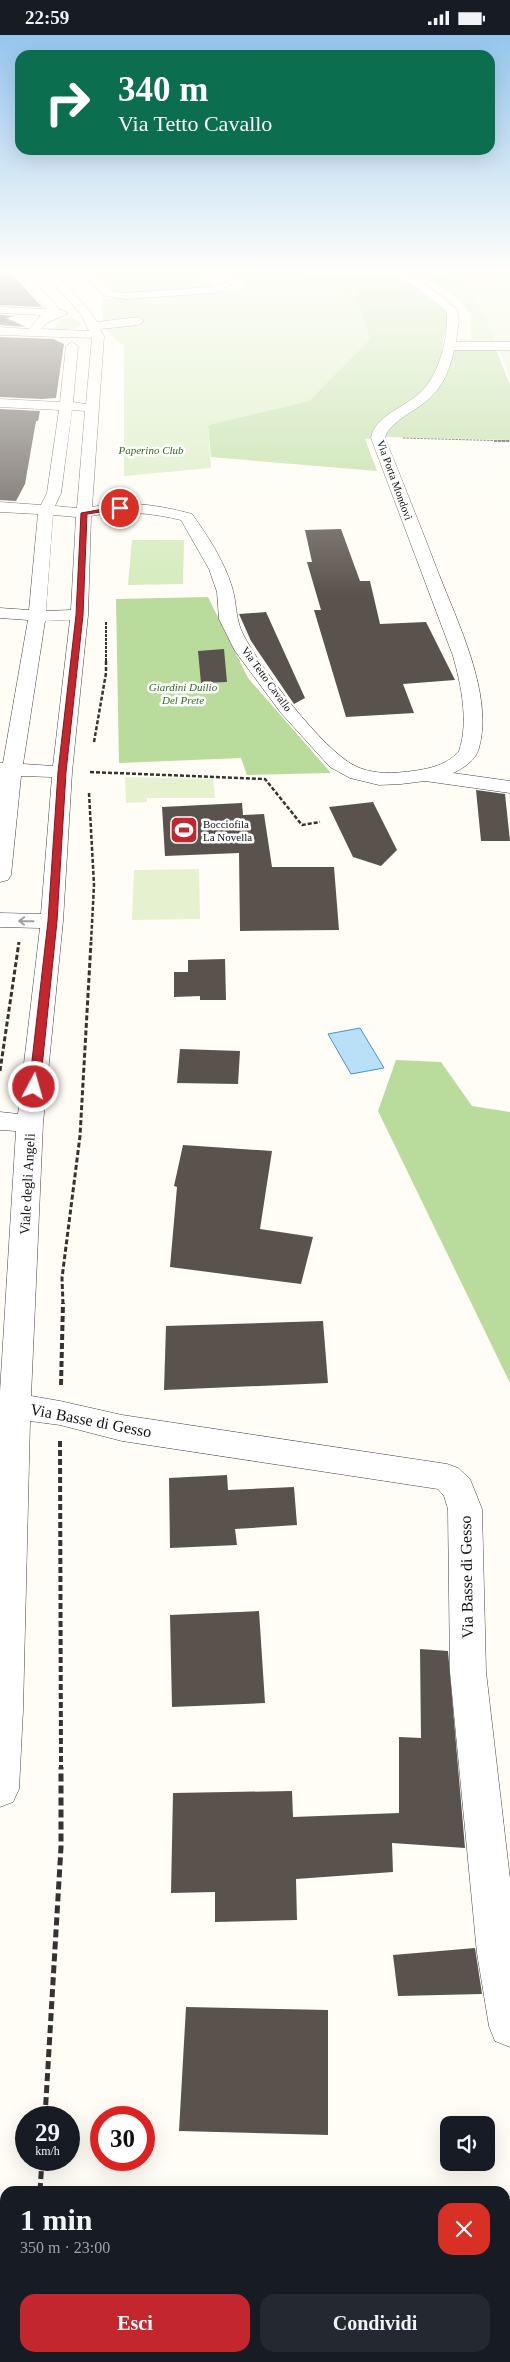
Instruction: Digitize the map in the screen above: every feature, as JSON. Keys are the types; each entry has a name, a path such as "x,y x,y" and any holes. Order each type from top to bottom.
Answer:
{"street":[{"path":"0,875 6,770 37,616 46,510 54,493 63,438 68,379"},
{"name":"Viale degli Angeli","path":"0,1789 5,1710 8,1405 30,1123 52,921 62,772 79,615 84,513 94,379"},
{"name":"Via Porta Mondovì","path":"439,379 434,388 383,426 379,431 378,438 462,660 467,676 470,716"},
{"path":"0,403 93,407"},
{"path":"0,507 84,513"},
{"name":"Via Tetto Cavallo","path":"84,513 108,508 138,508 168,511 187,517 221,577 225,591 228,618 246,651 272,688 328,756 342,768 367,778 399,779 445,770 460,761 469,751 471,739 470,716"},
{"path":"0,613 37,616 79,615"},
{"path":"6,770 62,772"},
{"path":"425,775 510,787"},
{"path":"0,920 52,921"},
{"path":"0,1121 30,1123"},
{"name":"Via Basse di Gesso","path":"8,1405 60,1413 122,1427 446,1477 458,1489 465,1509 468,1672 498,1953 510,2026"}],"path":[{"path":"378,438 510,441"},
{"path":"93,749 106,673 106,613"},
{"path":"90,779 91,764"},
{"path":"90,772 266,779 302,825 320,822"},
{"path":"46,2106 61,1847 60,1413 64,1318 62,1277 80,1136 94,885 89,785"},
{"path":"40,2186 41,2171"}],"green space":[{"name":"Paperino Club","path":"124,379 331,379 309,401 208,425 211,468 124,476"},
{"path":"331,379 508,379 510,385 510,440 389,437 365,439 377,471 211,457 208,425 309,401"},
{"path":"132,540 184,540 183,584 128,585"},
{"name":"Giardini Duilio Del Prete","path":"208,597 248,678 331,773 247,775 241,758 119,763 116,599"},
{"path":"125,777 213,779 215,798 147,798 147,802 126,803"},
{"path":"199,869 200,919 132,920 134,870"},
{"path":"396,1060 441,1062 472,1106 510,1112 510,1383 378,1111"}],"water":[{"path":"360,1028 384,1068 351,1074 328,1034"}],"building":[{"path":"0,379 59,379 56,398 0,397"},
{"path":"0,409 40,411 38,421 36,421 25,484 16,501 0,500"},
{"path":"341,529 360,581 370,581 380,624 426,622 455,680 403,684 414,713 346,717 314,610 321,610 307,562 312,562 305,530"},
{"path":"266,612 305,698 294,704 251,641 239,614"},
{"path":"224,649 227,682 201,683 198,651"},
{"path":"476,790 505,794 510,841 481,841"},
{"path":"373,802 397,850 381,866 353,857 329,807"},
{"path":"242,803 243,815 264,814 272,867 334,867 339,930 240,931 239,853 165,856 162,807"},
{"path":"225,959 226,1000 200,1000 200,996 174,997 174,972 188,972 188,960"},
{"path":"180,1049 240,1051 238,1084 177,1083"},
{"path":"183,1145 272,1151 260,1229 313,1237 301,1284 170,1267 177,1187 174,1186"},
{"path":"323,1321 328,1383 164,1390 166,1326"},
{"path":"227,1475 228,1490 294,1487 297,1525 235,1529 237,1545 170,1548 169,1478"},
{"path":"259,1611 265,1703 172,1707 170,1615"},
{"path":"420,1649 448,1651 465,1848 392,1843 393,1872 296,1879 297,1920 215,1922 215,1892 171,1893 173,1793 292,1791 293,1817 399,1813 399,1737 421,1738"},
{"path":"475,1948 482,1994 398,1996 393,1955"},
{"path":"186,2007 328,2010 328,2135 179,2131"}],"place":[{"name":"Bocciofila La Novella","path":"184,830"}],"route":[{"path":"34,1087 52,921 62,772 79,615 84,513 108,508 120,508"}]}
